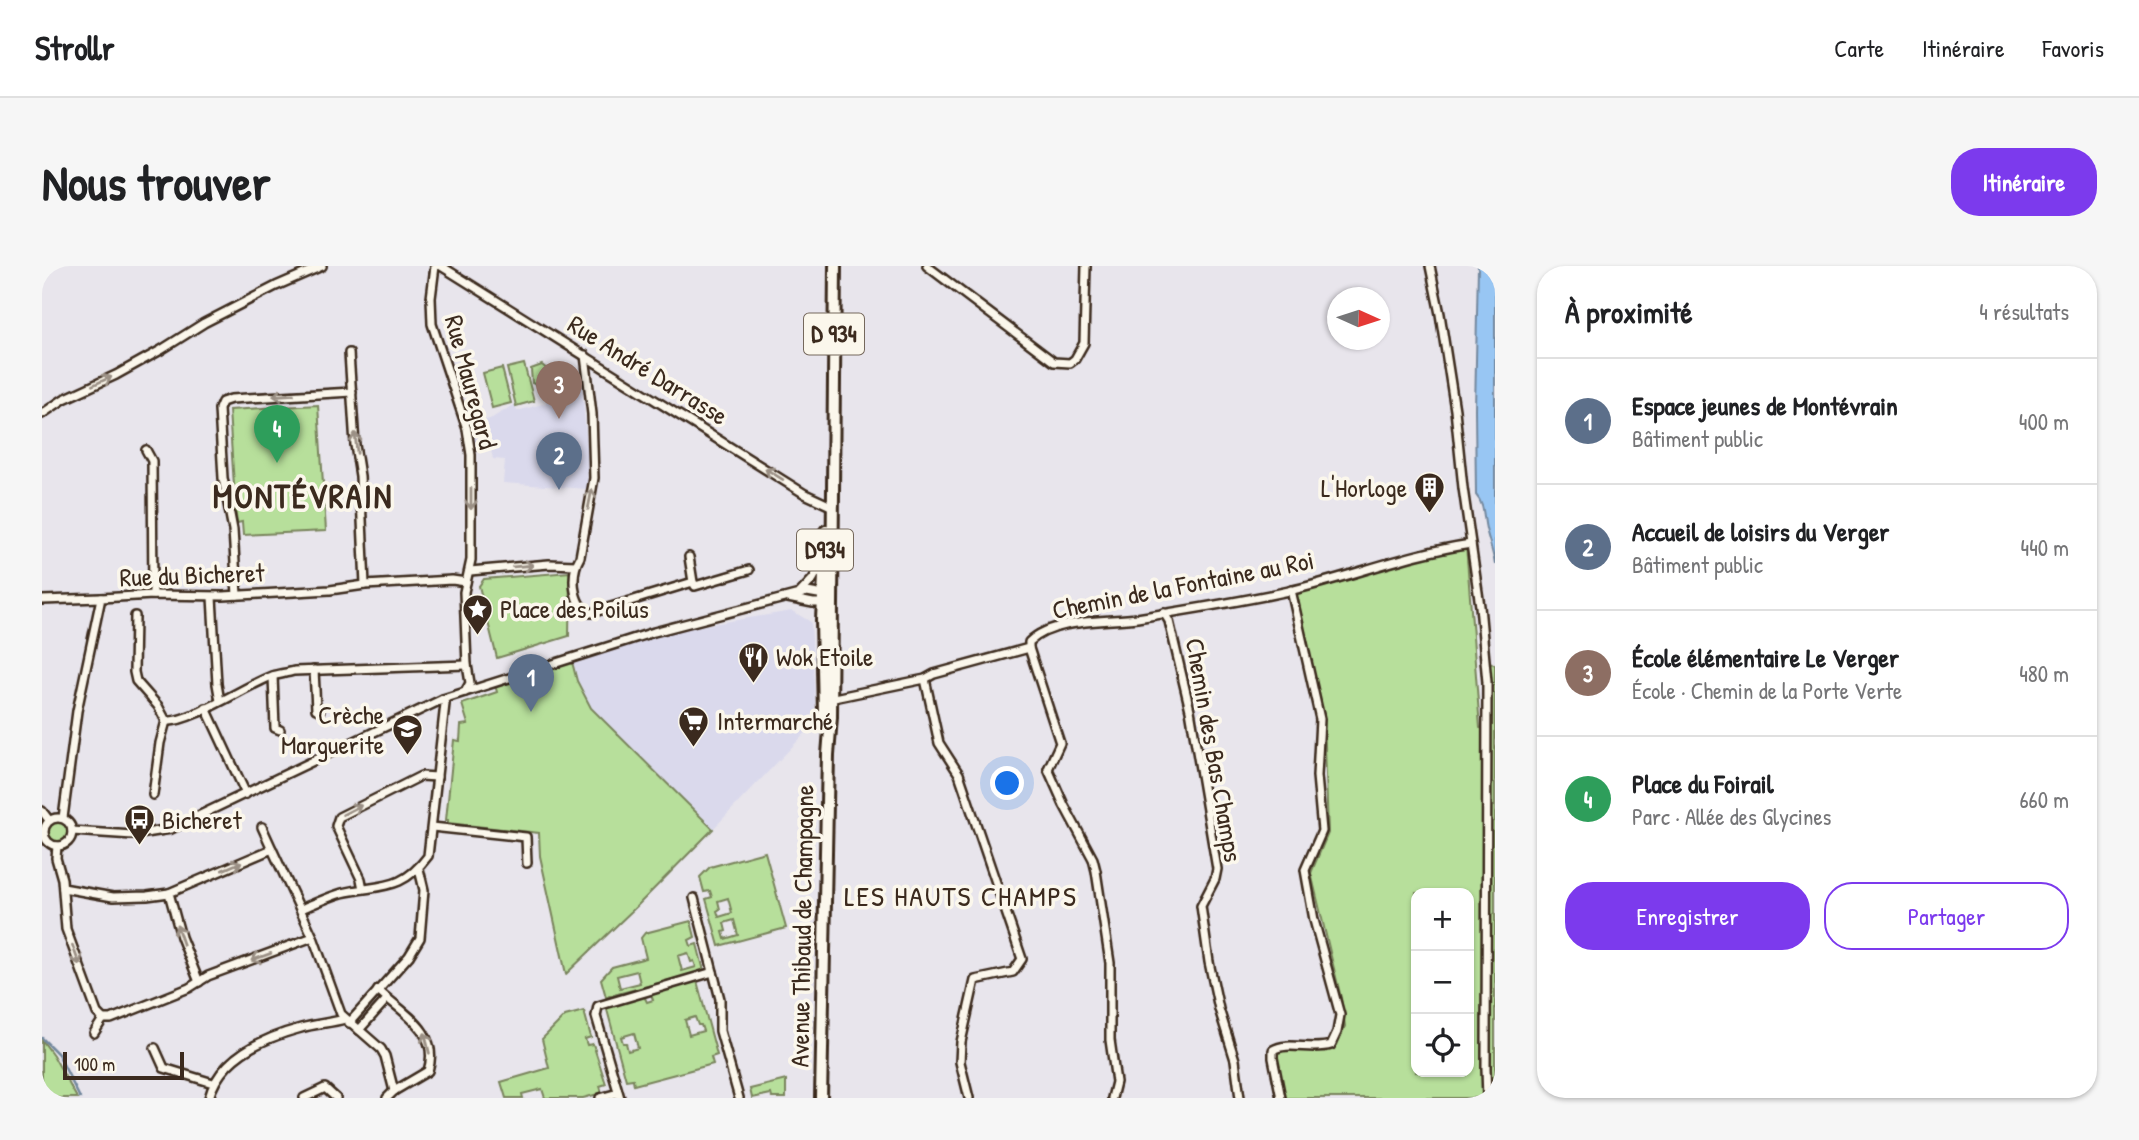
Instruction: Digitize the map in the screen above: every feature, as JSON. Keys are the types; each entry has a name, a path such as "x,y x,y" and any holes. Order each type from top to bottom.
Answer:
{"main road":[{"name":"Avenue Thibaud de Champagne","path":"826,599 835,266"},
{"name":"Avenue Thibaud de Champagne","path":"821,1098 828,755 825,557 830,505"}],"street":[{"path":"42,414 64,399 161,350 204,323 322,266"},
{"name":"Rue Mauregard","path":"435,266 430,298 432,324 467,429 471,455 470,571 464,592 470,683 465,692"},
{"name":"Rue André Darrasse","path":"441,266 805,494 830,505"},
{"path":"927,266 1054,362 1070,363 1084,343 1086,266"},
{"path":"1430,266 1455,410 1487,682 1487,1098"},
{"path":"349,353 355,445 360,476 365,585"},
{"path":"585,355 592,414 594,478 580,557 576,565 577,602 583,611 591,613 693,582"},
{"path":"237,595 233,530 223,478 219,410 222,402 231,399 352,391"},
{"path":"146,450 152,461 152,595"},
{"name":"Chemin de la Fontaine au Roi","path":"827,699 925,679 934,674 1029,648 1029,642 1037,634 1059,628 1090,621 1190,610 1291,590 1345,574 1471,544"},
{"path":"689,557 695,586 749,570"},
{"path":"799,594 813,579 825,557"},
{"path":"470,571 549,564 576,565"},
{"name":"Rue du Bicheret","path":"63,818 76,711 101,598 152,595 212,597 330,590 365,585 452,580 466,582"},
{"path":"1281,1098 1273,1050 1280,1046 1320,1048 1331,1045 1340,1015 1314,920 1305,870 1322,831 1317,776 1320,719 1291,590"},
{"path":"72,831 114,835 159,832 183,824 443,699 654,632 799,594 807,592 826,599"},
{"path":"212,597 220,701"},
{"path":"42,600 101,598"},
{"path":"788,598 826,599"},
{"name":"Chemin des Bas Champs","path":"1164,613 1169,621 1190,710 1217,869 1215,879 1201,906 1209,962 1219,1009 1235,1060 1240,1098"},
{"path":"135,616 136,681 158,706 166,721 160,743 153,795"},
{"path":"1029,648 1060,743 1048,769 1093,859 1096,871 1110,963 1110,1040 1116,1082 1112,1098"},
{"path":"166,721 172,722 206,708 272,676 294,671 467,666"},
{"path":"314,670 317,709 320,710"},
{"path":"272,676 275,728 280,730"},
{"path":"925,679 939,743 959,774 1022,959 1013,972 975,980 961,1042 960,1062 969,1098"},
{"path":"301,909 337,894 392,885 405,880 419,869 428,856 443,699"},
{"path":"206,708 246,794"},
{"path":"363,889 337,826 339,817 421,776 437,777"},
{"path":"42,810 49,820"},
{"path":"63,818 72,831 68,842 51,845 43,830 49,820 63,818"},
{"path":"262,827 313,937 341,1014 381,1049 394,1091"},
{"path":"432,827 526,837 527,863"},
{"path":"57,846 66,929 97,1013 103,1020"},
{"path":"63,888 113,897 169,892 272,849"},
{"path":"209,1098 213,1083 224,1067 240,1054 268,1039 300,1028 347,1021 378,990 409,956 420,938 424,890 419,869"},
{"path":"169,892 181,937 197,979"},
{"path":"694,898 720,999 720,1031 739,1098"},
{"path":"94,1033 103,1020 189,988 197,979 313,937"},
{"path":"600,1098 619,1095 596,1016 598,1006 713,972"},
{"path":"378,990 425,1032 430,1063 428,1071 387,1098"},
{"path":"359,1030 387,999"},
{"path":"155,1048 164,1068 213,1083"},
{"path":"304,1098 325,1088 337,1098"}],"shaded area":[{"path":"563,373 581,376 588,489 503,483 505,460 493,459 490,446 475,448 471,425 492,418 515,404 517,411 546,403"},
{"path":"792,611 811,622 816,722 713,829 591,708 577,681 572,662 682,629"}],"green space":[{"path":"524,364 534,401 516,406 507,368"},
{"path":"542,365 548,370 539,386 532,383 531,369"},
{"path":"502,368 511,403 492,408 483,373"},
{"path":"318,405 326,531 243,535 242,522 237,523 236,516 229,410"},
{"path":"1466,545 1480,728 1485,729 1485,659 1495,665 1495,1098 1281,1098 1273,1050 1337,1045 1345,1026 1341,998 1311,873 1328,833 1324,716 1291,590"},
{"path":"570,572 569,636 497,658 479,586 484,579"},
{"path":"572,662 577,681 591,708 713,829 566,974 540,856 539,833 448,823 446,820 454,740 460,741 461,725 468,724 462,704 497,692 495,685"},
{"path":"57,821 65,824 68,832 65,840 57,843 49,840 46,832 49,824"},
{"path":"765,852 786,928 719,946 706,899 712,897 710,891 704,892 700,877 710,867","holes":["728,898 732,913 719,917 718,901","734,920 738,935 725,939 724,923"]},
{"path":"691,921 695,937 689,940 691,946 697,944 704,971 606,997 601,979 612,967 646,958 641,938 645,933","holes":["688,953 696,967 682,971 678,956","637,971 640,983 620,988 617,976"]},
{"path":"697,981 717,1055 711,1057 713,1064 634,1085 633,1079 626,1080 606,1006 644,996 647,1002 653,1000 651,994","holes":["695,1017 703,1031 689,1035 685,1020","634,1033 638,1048 628,1051 621,1037"]},
{"path":"584,1011 591,1037 585,1039 587,1045 593,1044 606,1084 600,1086 602,1093 583,1098 545,1098 542,1089 522,1094 523,1098 506,1098 501,1082 549,1068 542,1039 565,1016"},
{"path":"42,1040 53,1055 77,1098 42,1098"},
{"path":"786,1080 786,1098 772,1098 771,1094 752,1098 750,1089"}],"water":[{"path":"1478,266 1495,266 1495,565 1482,507 1476,495"}],"waterway":[{"path":"42,1038 58,1054 80,1098"}],"place":[{"name":"École élémentaire Le Verger","path":"559,419"},
{"name":"Place du Foirail","path":"277,463"},
{"name":"Accueil de loisirs du Verger","path":"559,490"},
{"name":"L'Horloge","path":"1430,515"},
{"name":"Place des Poilus","path":"477,636"},
{"name":"Wok Etoile","path":"753,684"},
{"name":"Espace jeunes de Montévrain","path":"531,712"},
{"name":"Intermarché","path":"694,748"},
{"name":"Crèche Marguerite","path":"407,757"},
{"name":"Bicheret","path":"139,847"}],"district":[{"name":"MONTÉVRAIN","path":"303,496"},
{"name":"LES HAUTS CHAMPS","path":"961,896"}]}
